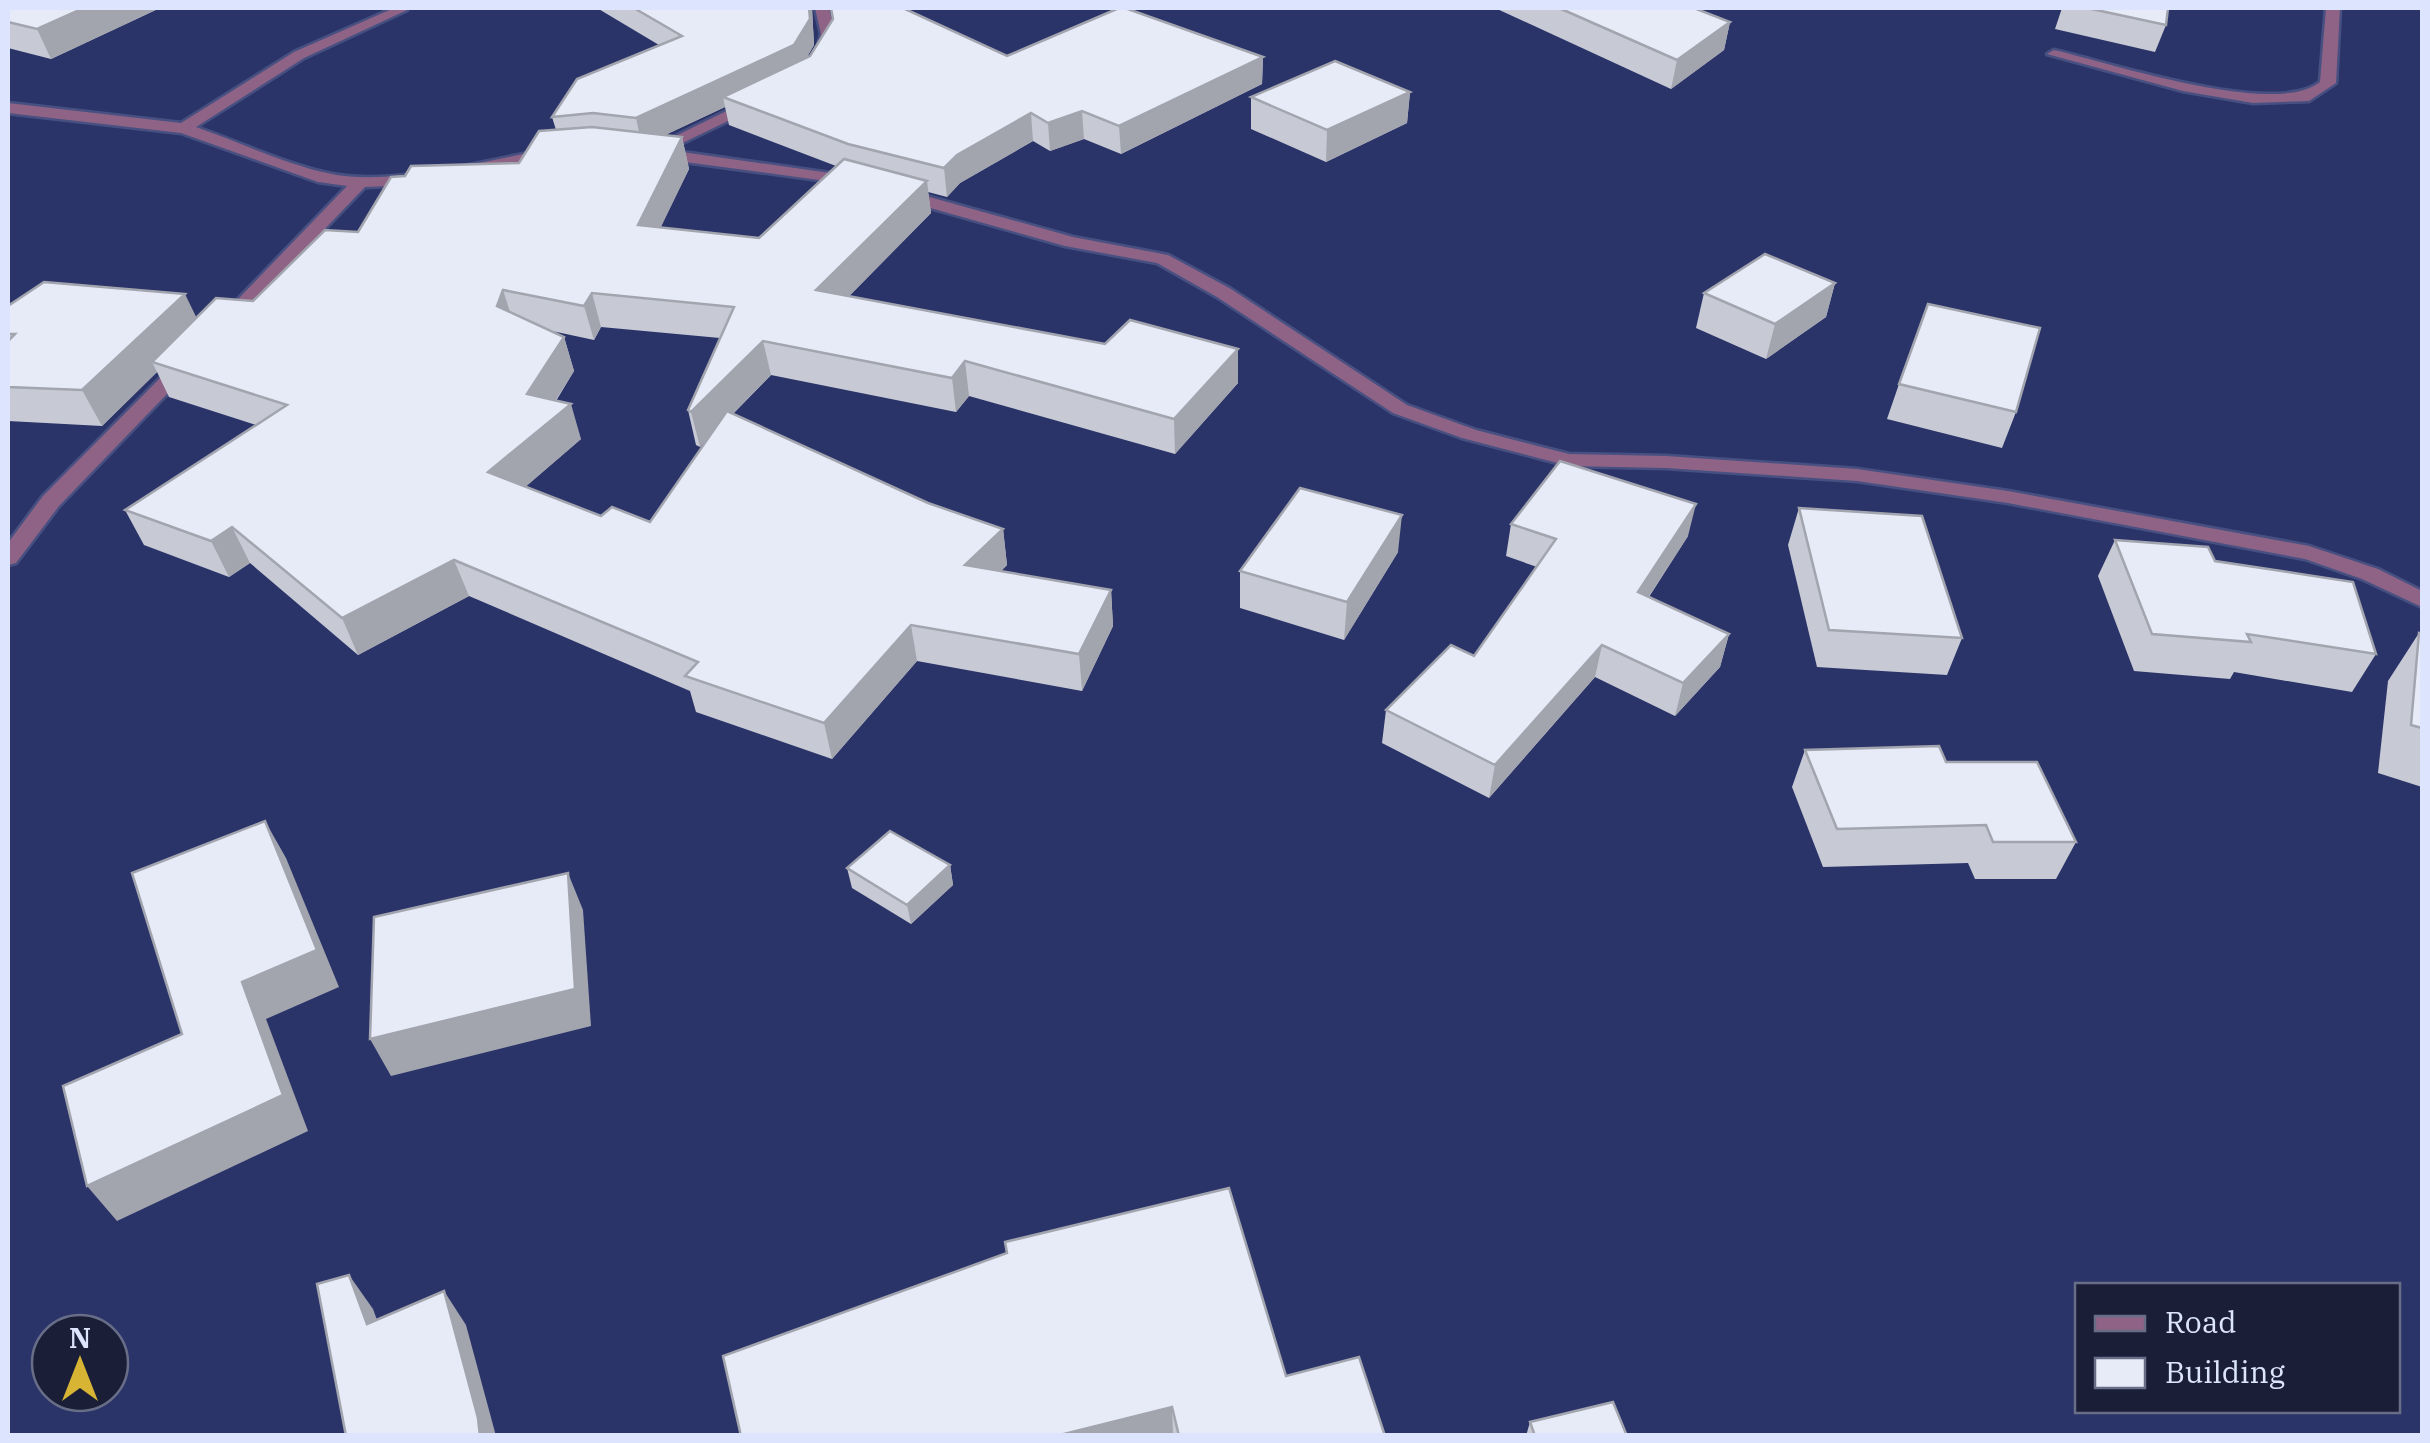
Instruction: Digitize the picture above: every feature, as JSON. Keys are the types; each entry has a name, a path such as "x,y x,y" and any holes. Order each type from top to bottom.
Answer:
{"street":[{"path":"806,78 824,60 828,34 822,8"},
{"path":"2054,54 2233,95 2312,95 2328,82 2333,8"},
{"path":"184,128 299,56 400,10"},
{"path":"771,95 642,152 824,175 1071,242 1162,259 1224,293 1400,409 1469,434 1569,460 1666,462 1856,475 2008,496 2309,553 2370,574 2422,600"},
{"path":"8,108 184,128 324,178 360,182 582,151"},
{"path":"8,558 51,501 360,182"}],"building":[{"path":"8,8 84,8 37,29 8,22"},
{"path":"634,8 809,8 810,19 794,45 636,118 593,113 552,117 577,79 682,36"},
{"path":"831,8 903,8 1007,56 1125,8 1263,57 1119,126 1082,111 1048,123 1031,113 957,155 944,168 848,144 723,97 810,56 833,19"},
{"path":"1559,8 1694,8 1730,22 1677,60"},
{"path":"2087,8 2168,8 2166,25"},
{"path":"1335,61 1410,92 1327,130 1251,97"},
{"path":"592,127 682,137 638,225 759,238 844,159 927,181 816,290 1105,344 1130,320 1238,349 1174,419 965,361 952,378 763,341 691,412 688,410 734,307 592,293 584,306 503,290 497,306 564,337 527,394 571,404 488,472 601,516 612,507 650,522 727,411 928,503 1003,529 965,565 1111,590 1079,654 911,625 824,723 685,676 698,662 454,560 342,618 232,527 211,541 125,510 287,405 152,362 216,298 253,301 325,230 358,232 391,177 405,176 411,166 519,163 539,131"},
{"path":"1765,254 1835,283 1775,324 1704,293"},
{"path":"44,282 185,294 82,390 8,387 8,341 15,334 8,334 8,306"},
{"path":"1928,304 2040,328 2016,412 1899,384"},
{"path":"1560,461 1696,504 1638,592 1729,634 1683,683 1602,645 1495,765 1386,710 1451,645 1474,656 1556,539 1511,524"},
{"path":"1300,488 1402,515 1347,602 1240,571"},
{"path":"1799,508 1922,516 1962,638 1829,630"},
{"path":"2115,540 2208,547 2215,561 2353,582 2376,654 2247,634 2251,642 2152,634"},
{"path":"2419,633 2422,634 2422,728 2411,725"},
{"path":"1939,746 1946,762 2037,762 2076,842 1993,842 1986,825 1837,829 1805,750"},
{"path":"265,821 317,950 242,982 283,1095 87,1186 63,1086 182,1034 132,873"},
{"path":"890,831 950,865 907,905 847,868"},
{"path":"568,873 575,989 370,1039 374,917"},
{"path":"1229,1188 1286,1376 1359,1357 1385,1436 1179,1436 1172,1407 1056,1436 741,1436 723,1356 1007,1253 1005,1242"},
{"path":"349,1275 367,1324 444,1291 480,1436 346,1436 317,1284"},
{"path":"1613,1402 1627,1436 1535,1436 1530,1422"}]}
